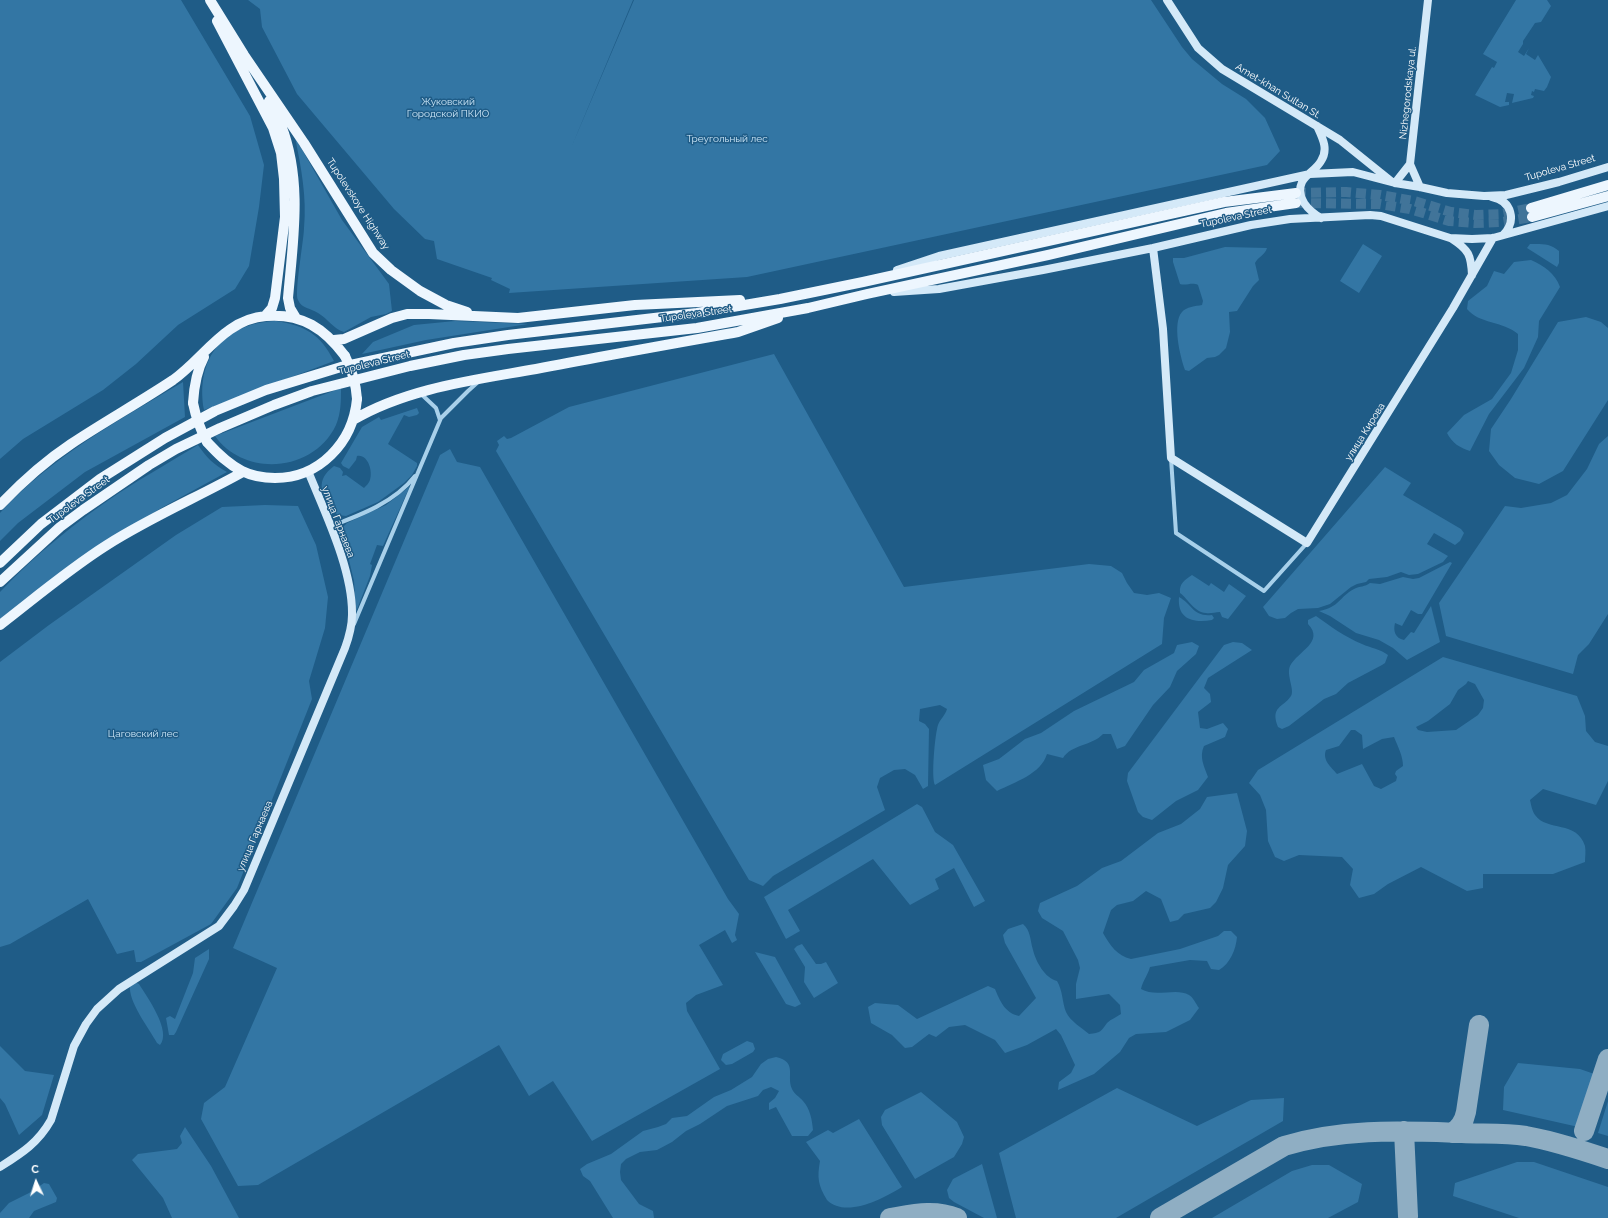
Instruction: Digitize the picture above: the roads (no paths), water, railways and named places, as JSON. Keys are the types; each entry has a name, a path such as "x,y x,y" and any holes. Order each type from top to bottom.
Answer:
{"main road":[{"path":"206,0 273,128 280,153 284,179 285,217 275,298 272,308 266,316"},
{"name":"Tupolevskoye Highway","path":"210,0 244,55 304,143 373,253 391,270 420,291 446,306 492,318"},
{"name":"Amet-khan Sultan St.","path":"1167,0 1198,48 1222,69 1340,140 1395,183"},
{"name":"Nizhegorodskaya ul.","path":"1420,187 1410,164 1428,0"},
{"name":"Tupolevskoye Highway","path":"244,55 281,125 290,155 295,188 295,218 288,298 290,308 296,318"},
{"path":"1316,125 1324,142 1322,161 1302,182 1301,190 1302,198 1310,212 1321,218"},
{"path":"1395,183 1410,164"},
{"name":"Tupoleva Street","path":"863,282 939,256 1310,174 1353,172 1395,183 1447,193 1484,196 1506,195 1559,182 1608,167"},
{"path":"1608,185 1532,212 1608,196"},
{"path":"1484,196 1498,198 1505,203 1510,210 1510,228 1503,235"},
{"name":"Tupoleva Street","path":"0,562 41,524 100,478 165,438 215,411 266,390 341,366 454,343 508,335 697,313 780,299 1224,202 1296,198 808,308 697,328 508,348 464,355 410,366 312,391 220,428 176,449 149,465 60,527 0,582"},
{"name":"Tupoleva Street","path":"867,294 939,289 1153,248 1251,225 1290,219 1370,215 1390,218 1404,224 1450,238 1472,239 1493,238 1608,206"},
{"path":"1450,238 1463,246 1471,258 1472,276"},
{"name":"улица Кирова","path":"1307,543 1472,276 1493,238"},
{"path":"1153,248 1163,329 1171,458 1307,543"},
{"name":"Tupoleva Street","path":"492,318 518,318 635,305 780,299"},
{"name":"Tupoleva Street","path":"353,420 372,410 420,393 483,378 738,332 808,308"},
{"path":"334,340 344,339 392,318 407,314 492,318"},
{"path":"0,505 33,474 70,445 174,379 191,366 220,336 234,326 249,320 266,316 296,318 310,323 334,340 345,356 352,370 356,384 356,400 353,420 348,434 340,447 324,462 308,471 289,477 269,478 243,472 223,460 207,442 200,430 193,403 196,378 200,366 209,349"},
{"name":"улица Гарнаева","path":"0,1167 36,1142 51,1120 74,1046 86,1024 97,1009 119,989 219,926 244,890 350,633 352,614 346,573 331,526 308,471"},
{"path":"0,625 71,570 107,545 163,512 243,472"}],"street":[{"path":"350,633 440,421 462,397 483,378"},
{"path":"420,393 436,408 440,421"},
{"name":"улица Кирова","path":"1171,458 1176,533 1264,591 1307,543"},
{"path":"331,526 381,504 402,490 419,471"}],"tunnel":[{"path":"1296,193 1346,192 1380,195 1414,201 1451,212 1476,215 1502,214 1531,208"},
{"path":"1296,203 1380,204 1410,209 1449,221 1475,223 1502,222 1532,217"}],"park label":[{"name":"Жуковский Городской ПКИО","path":"448,108"},
{"name":"Треугольный лес","path":"727,139"},
{"name":"Цаговский лес","path":"143,734"}]}
